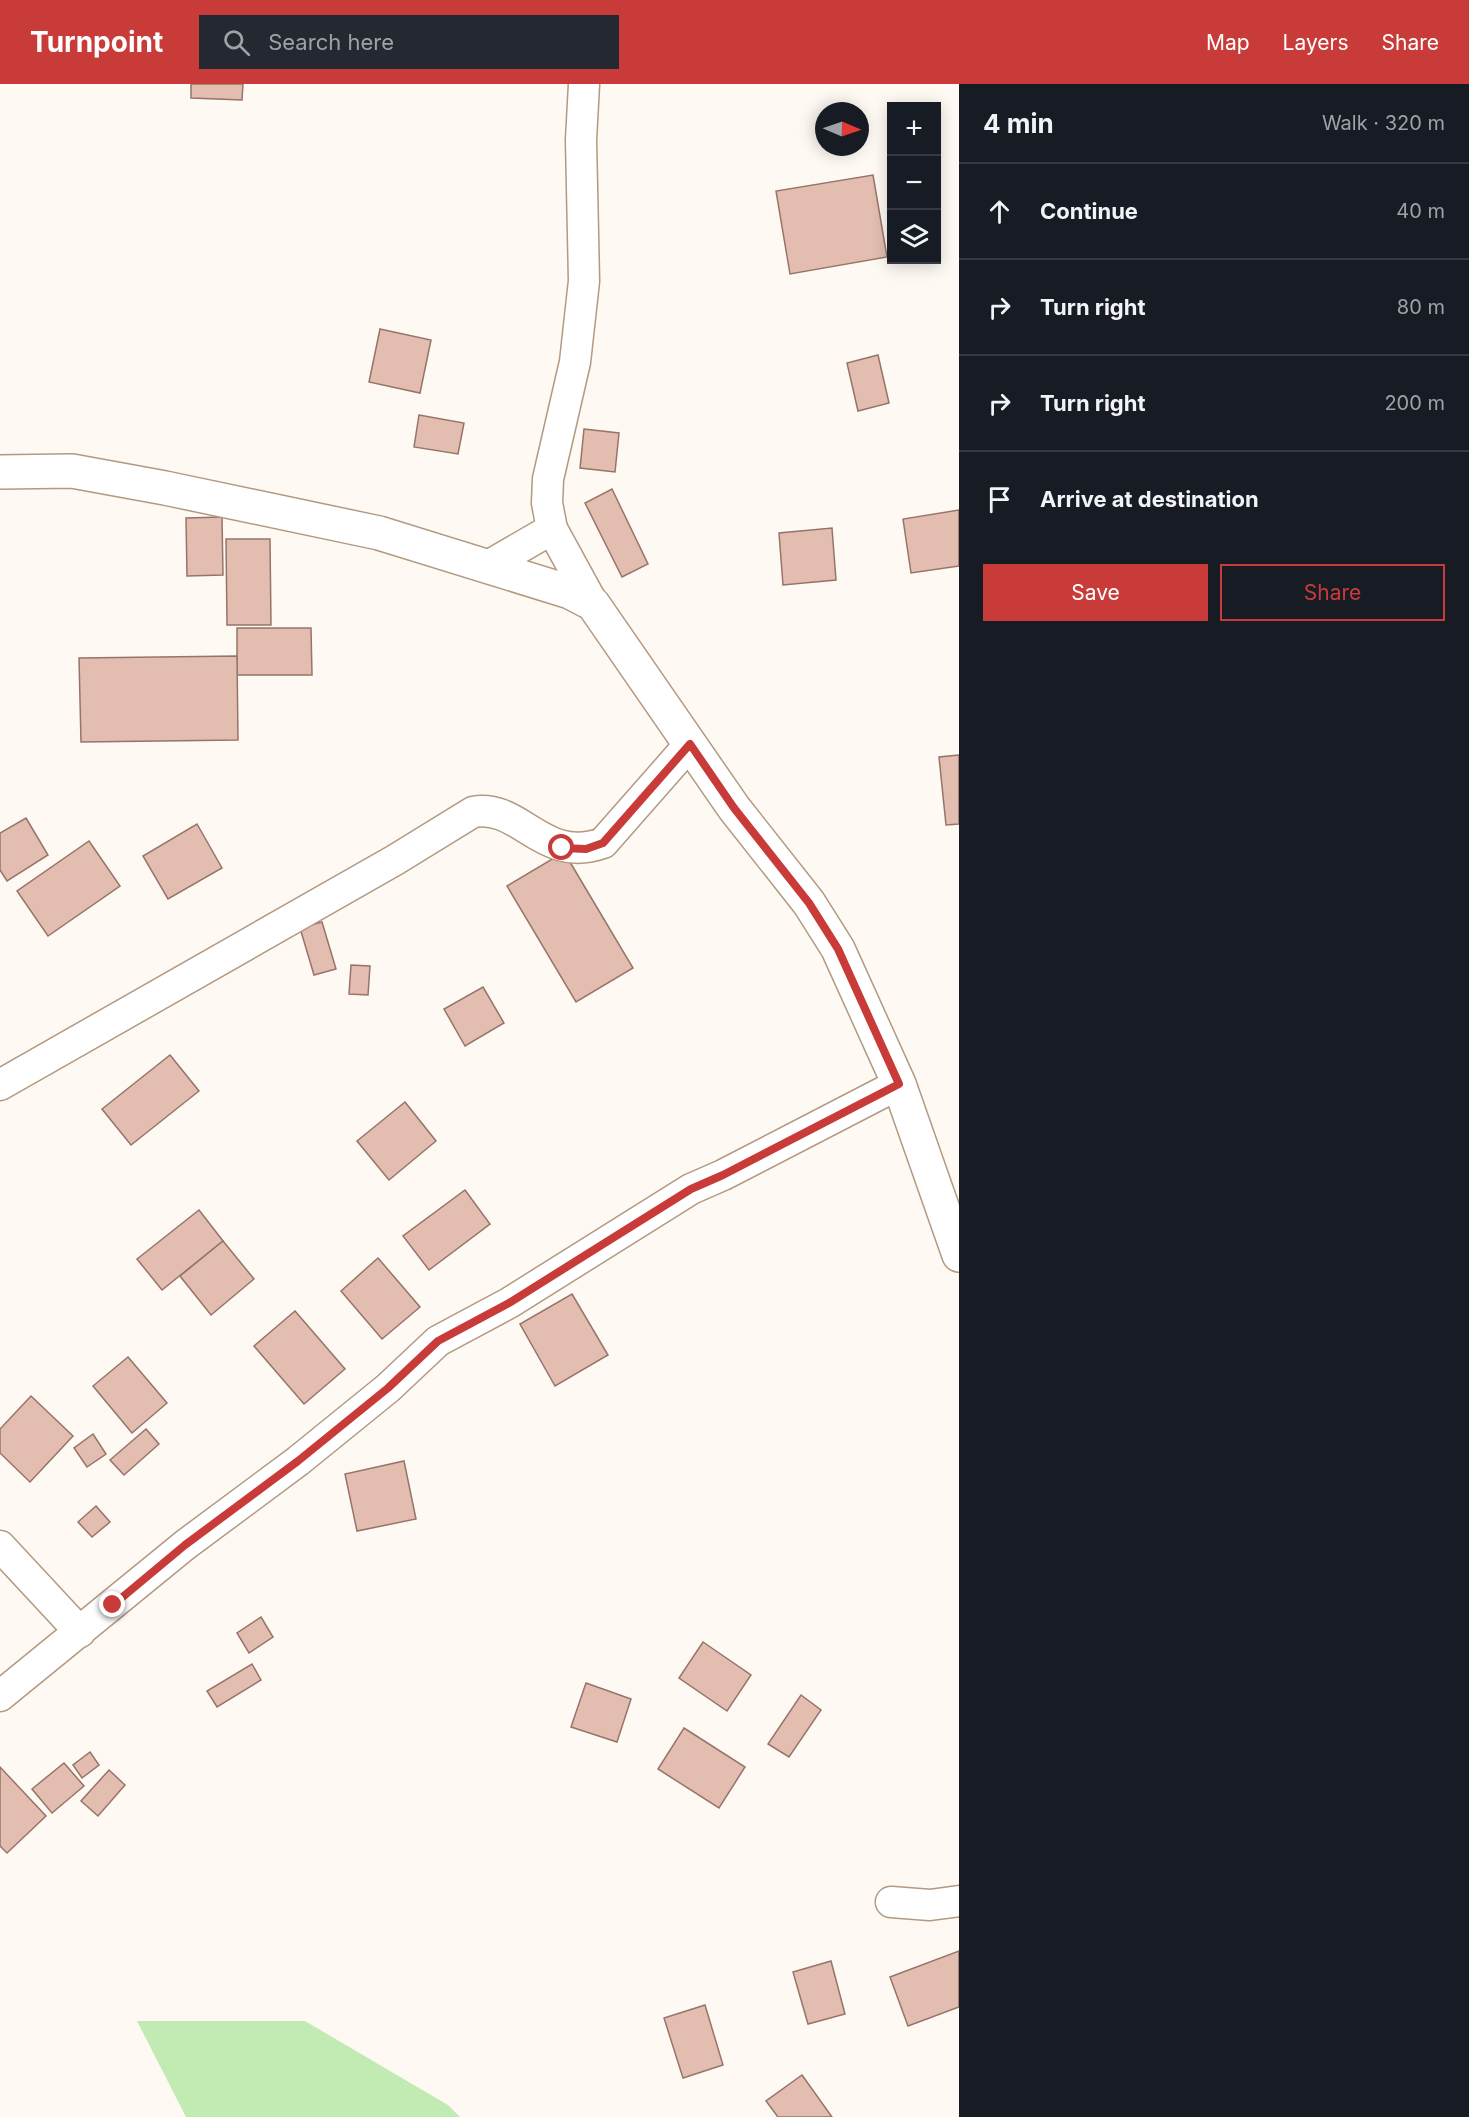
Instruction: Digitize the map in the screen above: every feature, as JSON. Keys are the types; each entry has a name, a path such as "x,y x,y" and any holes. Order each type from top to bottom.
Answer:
{"main road":[{"path":"0,472 72,471 379,533 570,592 593,604 734,808 809,903 832,940 899,1084 959,1255"}],"street":[{"path":"584,84 581,140 584,281 575,362 548,479 547,503 552,529 593,604"},
{"path":"488,566 552,529"},
{"path":"0,1085 375,872 473,812 485,809 502,815 562,848 586,849 603,843 690,744"},
{"path":"0,1696 185,1545 298,1461 388,1388 438,1341 509,1303 691,1189 723,1175 899,1084"},
{"path":"0,1546 80,1632"},
{"path":"891,1902 930,1905 959,1901"}],"green space":[{"path":"137,2021 305,2021 448,2105 460,2117 186,2117"}],"building":[{"path":"191,84 243,84 242,100 191,98"},
{"path":"873,175 887,257 790,274 776,191"},
{"path":"380,329 431,340 420,393 369,382"},
{"path":"878,355 889,403 858,411 847,363"},
{"path":"419,415 464,423 458,454 414,447"},
{"path":"584,429 619,433 615,472 580,468"},
{"path":"612,489 648,564 622,577 585,503"},
{"path":"959,510 959,566 911,573 903,519"},
{"path":"222,517 223,575 187,576 186,518"},
{"path":"832,528 836,580 783,585 779,533"},
{"path":"226,539 270,539 271,625 227,625"},
{"path":"237,628 311,628 312,675 237,675"},
{"path":"237,656 238,740 81,742 79,658"},
{"path":"959,755 959,824 946,825 939,757"},
{"path":"26,818 48,855 7,881 0,870 0,833"},
{"path":"197,824 222,868 168,899 143,856"},
{"path":"89,841 120,886 48,936 17,891"},
{"path":"564,852 633,968 576,1002 507,886"},
{"path":"322,922 336,969 314,975 300,928"},
{"path":"351,965 370,966 368,995 349,994"},
{"path":"483,987 504,1023 465,1046 444,1009"},
{"path":"170,1055 199,1091 131,1145 102,1109"},
{"path":"405,1102 436,1141 389,1180 357,1141"},
{"path":"465,1190 490,1224 429,1270 403,1236"},
{"path":"199,1210 223,1241 162,1290 137,1259"},
{"path":"223,1241 254,1279 211,1315 180,1276"},
{"path":"378,1258 420,1307 382,1339 341,1291"},
{"path":"572,1294 608,1355 555,1386 520,1324"},
{"path":"295,1311 345,1369 304,1404 254,1346"},
{"path":"128,1357 167,1403 132,1433 93,1386"},
{"path":"31,1396 73,1436 30,1482 0,1453 0,1429"},
{"path":"146,1429 159,1444 124,1475 110,1460"},
{"path":"93,1434 106,1454 87,1467 74,1448"},
{"path":"404,1461 416,1519 357,1531 345,1474"},
{"path":"96,1506 110,1522 92,1537 78,1522"},
{"path":"261,1617 273,1637 249,1653 237,1633"},
{"path":"703,1642 751,1675 727,1711 679,1678"},
{"path":"252,1664 261,1680 217,1707 207,1691"},
{"path":"586,1683 631,1699 617,1742 571,1727"},
{"path":"801,1695 821,1710 789,1757 768,1744"},
{"path":"684,1728 745,1767 719,1808 658,1769"},
{"path":"90,1752 99,1765 82,1778 73,1765"},
{"path":"64,1763 84,1786 52,1813 32,1789"},
{"path":"0,1767 46,1816 7,1853 0,1846"},
{"path":"109,1770 125,1785 98,1816 81,1801"},
{"path":"959,1951 959,2007 908,2026 890,1977"},
{"path":"831,1961 845,2014 808,2024 793,1972"},
{"path":"705,2005 723,2065 683,2078 664,2018"},
{"path":"802,2075 832,2117 778,2117 766,2101"}],"route":[{"path":"113,1605 185,1545 298,1461 388,1388 438,1341 476,1318 509,1303 691,1189 723,1175 899,1084 838,949 809,903 734,808 690,744 603,843 586,849 562,848"}]}
